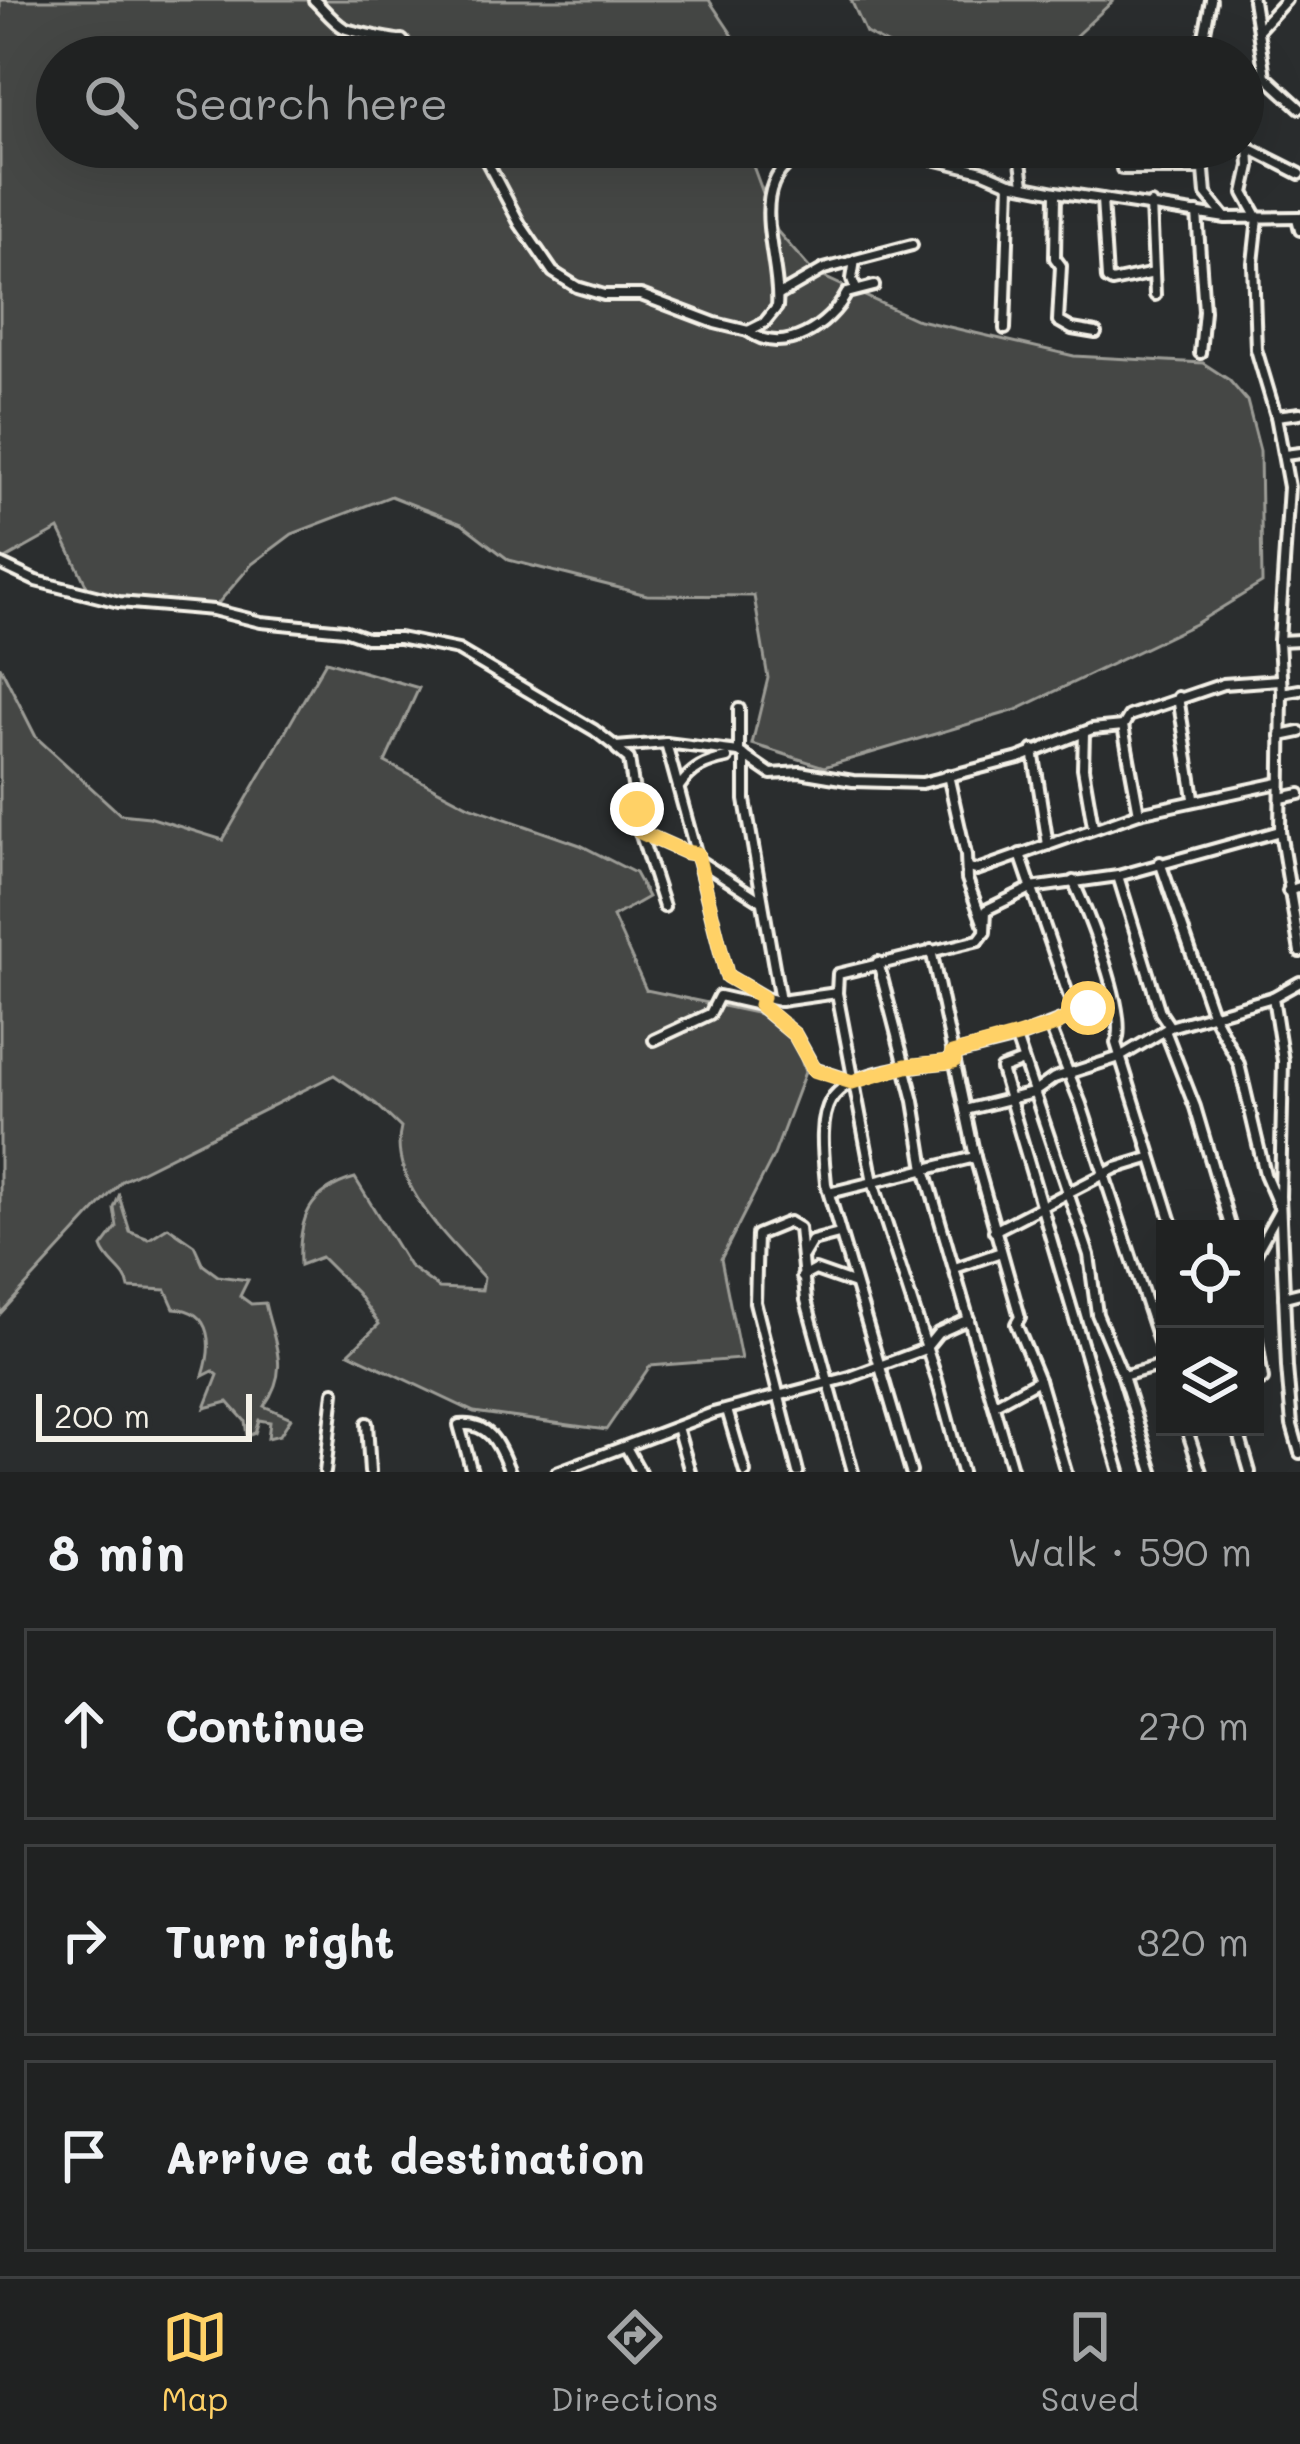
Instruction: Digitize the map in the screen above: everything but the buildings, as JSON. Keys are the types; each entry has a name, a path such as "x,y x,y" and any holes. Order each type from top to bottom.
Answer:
{"street":[{"path":"314,0 346,30 377,36"},
{"path":"1203,36 1211,0"},
{"path":"1253,0 1259,36"},
{"path":"1258,30 1286,0"},
{"path":"1264,69 1265,76 1300,108"},
{"path":"1264,155 1300,174"},
{"path":"489,168 553,272 590,291 641,296 748,331 761,341 799,339 830,318 836,305 856,289 874,286"},
{"path":"748,331 771,316 778,295 767,216 776,177 784,168"},
{"path":"970,168 1010,183 1102,200 1226,218 1298,218 1300,230"},
{"path":"1022,168 1024,184"},
{"path":"1250,168 1244,193 1258,218 1254,336 1289,487 1279,641 1280,831 1300,952"},
{"path":"1122,169 1201,169 1206,194 1226,218"},
{"path":"1005,329 1010,183"},
{"path":"1056,192 1055,258 1061,266 1058,321 1096,333"},
{"path":"1102,200 1107,280 1154,274"},
{"path":"1150,204 1155,295"},
{"path":"1197,211 1204,311 1200,353"},
{"path":"778,295 824,269 912,245"},
{"path":"855,261 852,279 856,289"},
{"path":"1276,416 1300,413"},
{"path":"1285,455 1300,453"},
{"path":"0,564 36,581 119,602 213,610 261,622 344,630 367,638 399,638 458,650 594,730 628,759 640,832 664,907"},
{"path":"1279,641 1300,640"},
{"path":"616,748 666,743 716,749 743,757 771,774 800,772 854,781 922,783 1007,762 1084,733 1123,726 1130,716 1223,684 1280,680"},
{"path":"1282,693 1300,690"},
{"path":"1178,698 1194,798"},
{"path":"739,709 745,800 780,1001"},
{"path":"1123,726 1139,813"},
{"path":"1281,736 1300,732"},
{"path":"1084,733 1083,768 1093,827"},
{"path":"666,743 727,976 795,1035 814,1070 852,1082"},
{"path":"716,749 727,758"},
{"path":"1033,750 1048,844"},
{"path":"679,788 689,773 709,761 743,757"},
{"path":"948,774 967,880 984,925"},
{"path":"968,868 977,870 1139,813 1279,783"},
{"path":"1281,798 1300,794"},
{"path":"962,1472 873,1182 837,993 838,974 980,940 986,910 1031,888 1118,876 1280,831"},
{"path":"640,832 698,857 762,901"},
{"path":"1020,854 1070,1000 1071,1017"},
{"path":"1160,862 1212,1013 1239,1064 1265,1174 1280,1209"},
{"path":"1118,876 1228,1220"},
{"path":"1073,881 1087,910 1113,998 1121,1030 1116,1041 1120,1057 1171,1220"},
{"path":"1288,891 1300,887"},
{"path":"931,950 975,1157 1021,1317 1016,1324 1039,1380 1066,1472"},
{"path":"878,962 906,1066 925,1169 1013,1472"},
{"path":"965,1110 1033,1093 1068,1072 1120,1057 1168,1030 1273,997 1300,982"},
{"path":"654,1040 710,1014 719,996 780,1001 837,993"},
{"path":"1273,997 1282,1060 1280,1209 1290,1411 1300,1453"},
{"path":"911,1472 829,1193 824,1152 829,1104 852,1082 1016,1038 1113,998"},
{"path":"1050,1027 1156,1335"},
{"path":"1016,1038 1089,1255 1097,1314 1123,1376 1153,1472"},
{"path":"1023,1061 1001,1067 1120,1472"},
{"path":"829,1193 975,1157"},
{"path":"994,1231 1116,1168 1149,1158"},
{"path":"1264,1238 1280,1209"},
{"path":"798,1472 755,1302 757,1234 794,1222 799,1228 802,1277 853,1472"},
{"path":"802,1259 812,1241 839,1234"},
{"path":"955,1268 1001,1252"},
{"path":"802,1277 815,1270 855,1284"},
{"path":"1284,1297 1300,1293"},
{"path":"557,1472 593,1467 676,1426 881,1366 925,1349 938,1333 970,1318"},
{"path":"1123,1376 1156,1365"},
{"path":"994,1404 1039,1380"},
{"path":"326,1472 334,1392"},
{"path":"727,1410 746,1472"},
{"path":"367,1423 370,1472"},
{"path":"472,1472 459,1426 474,1424 501,1447 510,1472"},
{"path":"676,1426 690,1472"},
{"path":"1189,1436 1201,1472"},
{"path":"1240,1436 1250,1472"},
{"path":"626,1447 640,1472"}],"shaded area":[{"path":"0,0 709,0 733,36 36,36 36,168 754,168 777,231 813,272 915,319 1074,356 1203,363 1229,380 1247,401 1260,451 1262,583 1195,624 1016,710 824,767 752,744 768,678 754,596 647,595 509,560 462,524 391,496 292,534 252,564 214,608 93,599 59,529 0,562"},
{"path":"851,0 1114,0 1075,36 866,33"},
{"path":"326,661 419,688 385,762 469,806 580,845 635,873 648,897 613,917 646,990 789,1020 805,1072 774,1155 721,1259 741,1359 650,1366 606,1430 474,1412 349,1353 379,1324 357,1293 321,1257 300,1265 304,1221 326,1191 355,1178 409,1266 439,1288 482,1290 484,1278 412,1190 399,1149 401,1128 334,1075 122,1181 0,1314 0,666 36,737 120,814 149,817 223,840"},
{"path":"119,1196 130,1232 149,1239 168,1227 194,1245 203,1265 218,1276 248,1280 240,1296 251,1304 265,1303 279,1368 264,1406 291,1418 280,1435 268,1438 270,1422 259,1420 255,1433 247,1436 245,1421 228,1402 205,1408 218,1375 213,1371 203,1376 208,1343 203,1323 174,1308 166,1290 129,1288 102,1247 117,1227 114,1208"}],"route":[{"path":"637,809 640,832 697,854 727,976 762,997 760,1005 795,1035 814,1070 852,1082 906,1066 954,1061 952,1054 1050,1027 1088,1008"}]}
